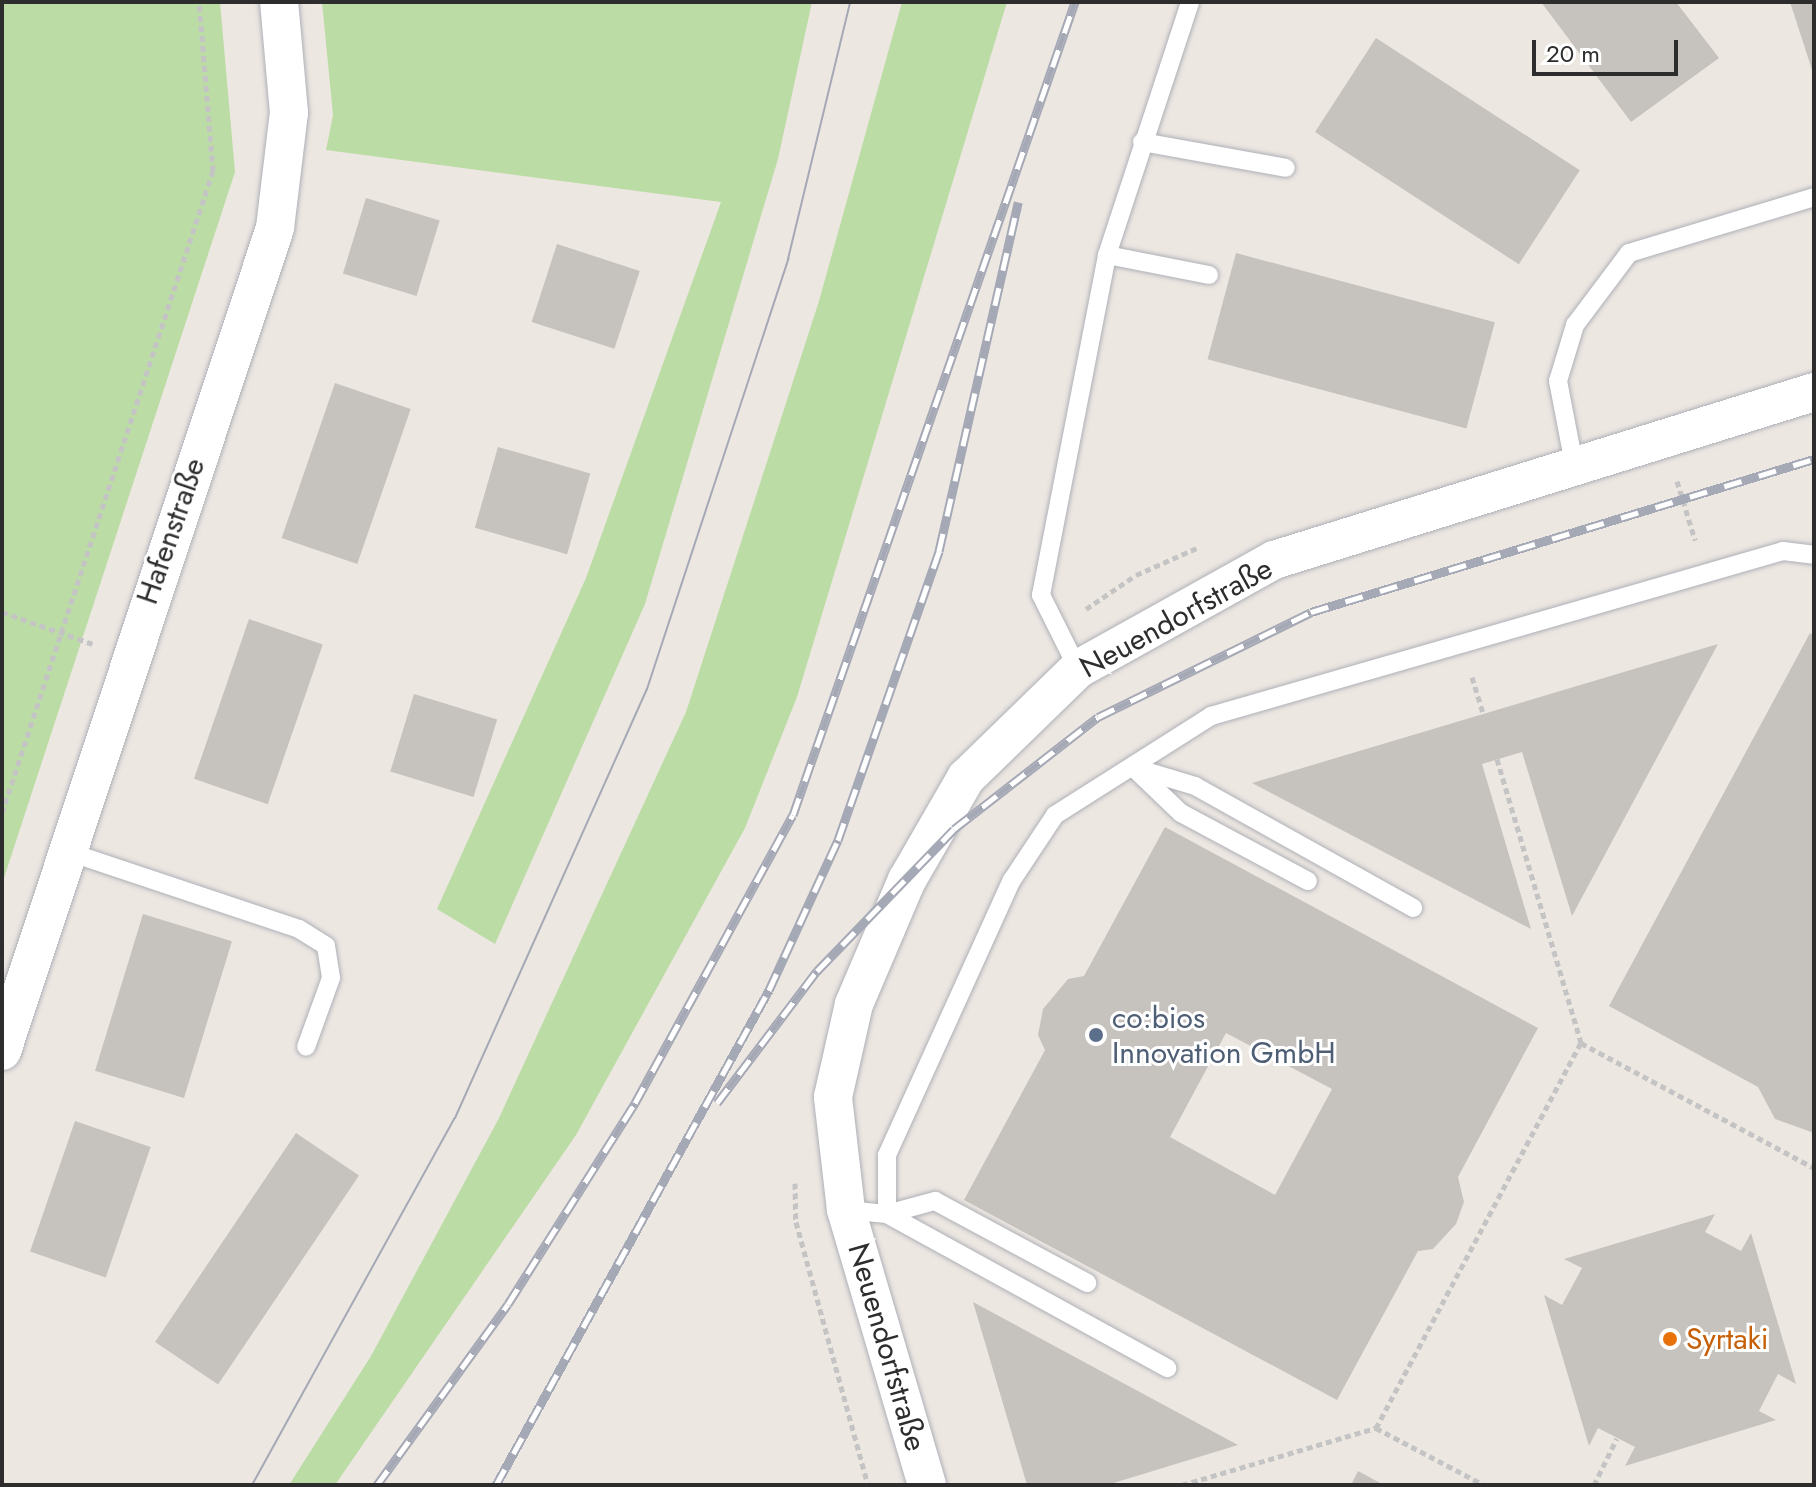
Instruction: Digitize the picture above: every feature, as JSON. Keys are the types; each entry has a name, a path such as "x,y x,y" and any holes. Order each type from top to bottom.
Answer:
{"street":[{"name":"Hafenstraße","path":"2,1051 128,656 275,228 289,113 279,2"},
{"name":"Neuendorfstraße","path":"927,1485 846,1210 833,1097 854,1004 901,894 966,778 1078,669 1274,560 1574,464 1814,392"}],"lane":[{"path":"1078,669 1041,595 1107,255 1190,2"},
{"path":"1142,142 1286,168"},
{"path":"1574,464 1558,381 1575,325 1629,253 1814,197"},
{"path":"1107,255 1209,275"},
{"name":"Neuendorfstraße","path":"846,1210 887,1214 887,1155 1024,857 1055,815 1211,716 1783,551 1814,555"},
{"path":"1132,767 1181,813 1308,881"},
{"path":"1132,767 1195,786 1413,908"},
{"path":"66,851 299,929 326,946 331,978 306,1047"},
{"path":"887,1214 935,1201 1087,1283"},
{"path":"887,1214 1167,1368"}],"path":[{"path":"2,813 213,171 199,2"},
{"path":"1662,438 1705,575"},
{"path":"2,612 128,656"},
{"path":"1376,1428 1581,1043 1497,759"},
{"path":"1581,1043 1814,1168"},
{"path":"1182,1485 1376,1428 1484,1485"},
{"path":"1594,1485 1617,1438"}],"green space":[{"path":"2,2 220,2 235,172 2,884"},
{"path":"322,2 812,2 778,159 645,604 495,944 437,909 586,578 721,202 326,150 333,115"},
{"path":"902,2 1007,2 797,697 745,828 576,1135 335,1485 289,1485 371,1356 498,1120 686,712 819,301"}],"building":[{"path":"1541,2 1676,2 1719,58 1631,122"},
{"path":"1790,2 1814,2 1814,73 1813,73"},
{"path":"1376,38 1580,170 1519,264 1315,132"},
{"path":"366,198 440,221 417,296 343,274"},
{"path":"557,244 640,271 614,349 532,322"},
{"path":"1236,253 1495,322 1466,429 1208,359"},
{"path":"335,383 411,409 357,564 282,538"},
{"path":"498,447 590,473 567,554 475,528"},
{"path":"249,619 323,644 268,804 194,779"},
{"path":"1810,633 1814,636 1814,1133 1775,1119 1758,1087 1609,1006"},
{"path":"1718,644 1572,916 1522,752 1482,764 1531,929 1252,783"},
{"path":"414,694 497,719 474,797 390,771"},
{"path":"1165,827 1538,1028 1458,1177 1464,1202 1456,1224 1433,1249 1418,1251 1337,1400 964,1200 1045,1050 1038,1035 1043,1009 1068,979 1084,976","holes":["1226,1033 1332,1089 1275,1195 1170,1137"]},
{"path":"143,914 232,941 184,1098 95,1071"},
{"path":"75,1121 151,1147 106,1278 30,1251"},
{"path":"296,1133 359,1175 218,1384 155,1342"},
{"name":"Syrtaki","path":"1715,1214 1705,1232 1741,1251 1751,1233 1796,1384 1778,1374 1759,1411 1776,1420 1625,1466 1635,1447 1598,1428 1589,1446 1544,1295 1562,1305 1582,1268 1564,1259"},
{"path":"973,1302 1238,1445 1107,1485 1027,1485"},
{"path":"1358,1471 1384,1485 1351,1485"}],"tram line":[{"path":"252,1485 455,1118 647,689 788,259 850,2"}],"railway":[{"path":"377,1485 508,1304 635,1103 793,815 1075,2"},
{"path":"496,1485 769,990 838,840 939,551 1018,202"},
{"path":"717,1103 817,971 954,829 1098,717 1311,612 1814,459"}],"place":[{"name":"co:bios Innovation GmbH","path":"1096,1035"},
{"name":"Syrtaki","path":"1670,1339"}]}
